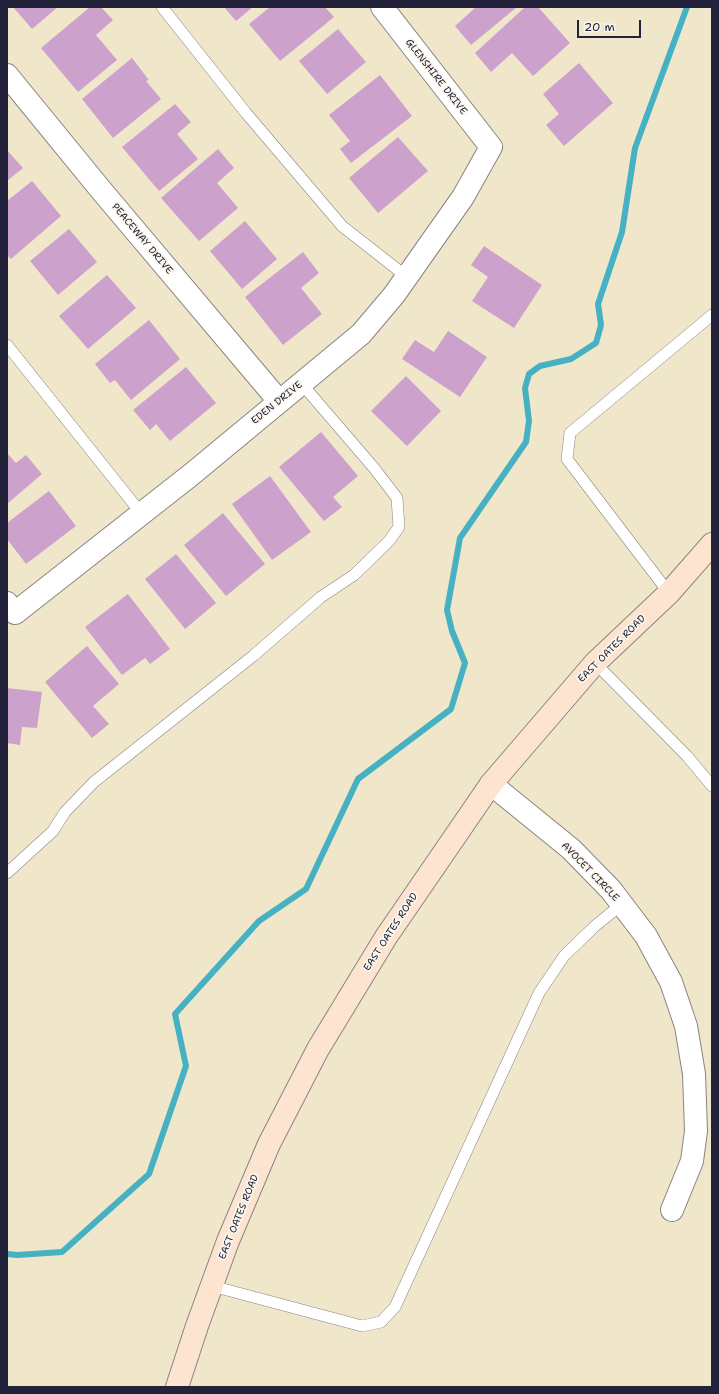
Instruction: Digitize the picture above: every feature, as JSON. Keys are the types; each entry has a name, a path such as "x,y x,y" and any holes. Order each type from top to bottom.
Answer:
{"street":[{"name":"GLENSHIRE DRIVE","path":"382,7 491,147"},
{"name":"PEACEWAY DRIVE","path":"7,75 101,190 279,401"},
{"name":"EDEN DRIVE","path":"11,608 192,474 361,334 394,295 463,197 491,147"},
{"name":"EAST OATES ROAD","path":"177,1387 228,1241 269,1144 318,1049 386,937 491,784 595,663 669,592 712,544"},
{"name":"AVOCET CIRCLE","path":"491,784 571,849 611,890 646,936 671,982 686,1026 694,1074 696,1131 692,1161 672,1210"}],"lane":[{"path":"162,7 246,113 342,226 407,277"},
{"path":"669,592 567,458 570,433 712,315"},
{"path":"7,345 141,513"},
{"path":"7,873 54,830 65,812 94,782 253,656 320,597 354,575 389,541 399,526 397,498 374,468 301,383"},
{"path":"595,663 687,756 712,786"},
{"path":"212,1286 362,1326 381,1322 395,1307 539,993 564,956 595,926 622,904"}],"building":[{"path":"13,7 58,7 32,29"},
{"path":"90,7 101,7 113,20 96,35 117,60 78,92 41,48"},
{"path":"224,7 253,7 236,21"},
{"path":"270,7 325,7 334,17 280,61 249,24"},
{"path":"476,7 517,7 471,45 455,26"},
{"path":"525,7 538,7 570,43 533,76 512,53 491,72 475,53"},
{"path":"338,29 366,62 327,94 299,61"},
{"path":"132,58 149,80 146,81 161,99 113,138 82,99"},
{"path":"579,63 613,103 564,146 546,125 559,114 543,94"},
{"path":"380,75 412,116 351,163 340,149 350,141 329,115"},
{"path":"175,104 191,122 177,134 198,159 159,191 122,147"},
{"path":"398,137 428,171 378,213 349,178"},
{"path":"218,149 234,168 217,183 238,208 199,241 161,198"},
{"path":"7,150 23,168 7,181"},
{"path":"32,181 61,216 11,259 7,255 7,201"},
{"path":"245,221 277,259 242,289 210,251"},
{"path":"69,229 97,262 58,295 30,261"},
{"path":"484,246 542,285 514,328 472,301 488,277 471,265"},
{"path":"303,252 319,273 301,288 322,314 283,345 245,297"},
{"path":"107,275 136,308 88,349 59,316"},
{"path":"149,320 180,359 131,400 115,380 110,383 95,364"},
{"path":"448,331 487,357 460,397 402,359 415,340 434,352"},
{"path":"186,367 216,403 170,441 156,424 150,430 133,410"},
{"path":"406,376 441,411 407,446 371,411"},
{"path":"321,432 358,476 333,497 342,507 324,521 279,467"},
{"path":"7,453 16,463 26,455 42,474 7,504"},
{"path":"270,476 311,532 272,560 232,504"},
{"path":"49,491 76,526 26,564 7,539 7,523"},
{"path":"223,513 265,564 226,596 184,545"},
{"path":"176,554 216,603 185,629 145,579"},
{"path":"128,594 170,649 150,664 145,658 122,675 85,627"},
{"path":"87,646 119,684 93,706 109,724 92,738 45,682"},
{"path":"7,688 42,692 37,728 22,727 20,745 7,743"}],"waterway":[{"path":"7,1254 17,1255 62,1252 149,1174 186,1066 175,1014 259,921 306,889 358,779 451,709 465,663 452,631 447,610 460,538 526,442 529,421 525,388 529,374 540,366 571,359 596,343 601,325 598,304 622,232 635,148 687,7"}]}
